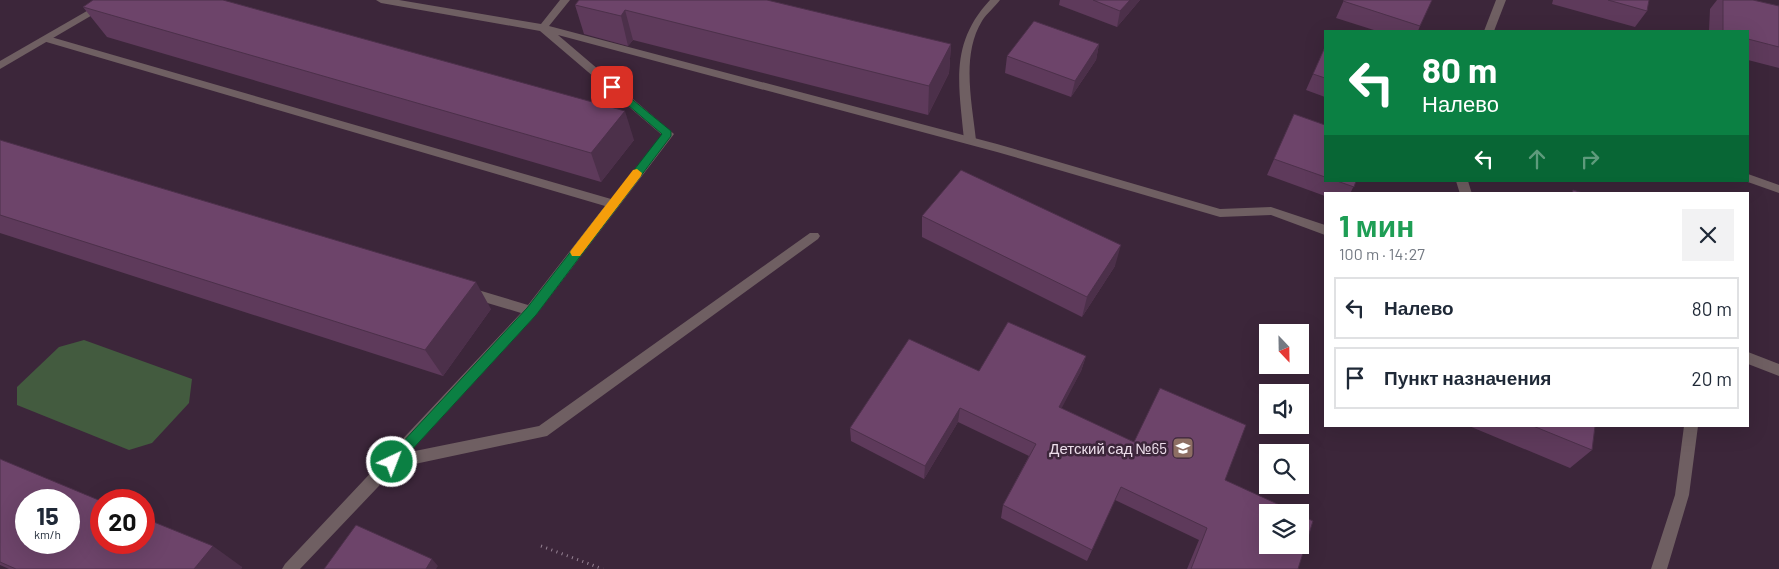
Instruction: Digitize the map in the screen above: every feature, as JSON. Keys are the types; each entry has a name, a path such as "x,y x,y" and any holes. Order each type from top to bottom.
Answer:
{"street":[{"path":"0,66 112,0"},
{"path":"381,0 543,28 970,140 1220,213 1271,211 1324,230"},
{"path":"543,28 565,0"},
{"path":"970,140 965,74 969,37 977,20 995,0"},
{"path":"1489,30 1501,0"},
{"path":"290,569 532,311 612,204 668,134 543,28"},
{"path":"46,39 612,204"},
{"path":"1749,178 1779,189"},
{"path":"392,462 542,432 814,236"},
{"path":"457,288 532,311"},
{"path":"1749,358 1779,370"},
{"path":"1659,569 1682,495 1692,427"}],"path":[{"path":"541,546 603,569"}],"green space":[{"path":"84,340 192,379 189,403 152,443 129,450 17,405 17,387 59,347"}],"building":[{"path":"93,0 223,0 625,111 591,153 83,7"},
{"path":"579,0 767,0 951,44 929,86 625,10 621,16 575,5"},
{"path":"1093,0 1130,0 1120,11"},
{"path":"1344,0 1432,0 1420,26"},
{"path":"1608,0 1649,0 1647,11"},
{"path":"1723,0 1753,0 1779,6 1779,47 1749,39 1749,30 1723,30"},
{"path":"1034,21 1099,44 1075,81 1007,56"},
{"path":"1324,49 1324,78 1313,74"},
{"path":"1294,114 1324,125 1324,177 1274,159"},
{"path":"0,140 476,282 425,350 0,215"},
{"path":"961,170 1121,245 1087,297 922,216"},
{"path":"1340,182 1356,182 1354,187"},
{"name":"Детский сад №65","path":"1008,322 1086,356 1059,407 1134,442 1160,388 1246,425 1225,480 1278,504 1259,504 1259,554 1303,554 1298,569 1191,569 1207,528 1121,487 1092,550 1003,505 1036,444 960,408 925,466 850,428 909,339 979,371"},
{"path":"1535,427 1595,427 1592,450"},
{"path":"0,459 72,489 15,489 15,554 80,554 80,492 90,496 90,554 155,554 155,522 213,546 194,569 16,569 0,562"},
{"name":"Детский сад №65","path":"1309,519 1313,521 1309,534"},
{"path":"356,525 432,559 426,569 324,569"}],"slow traffic":[{"path":"576,252 637,173"}],"place":[{"name":"Детский сад №65","path":"1183,448"}],"route":[{"path":"392,462 532,311 612,204 668,134 612,87"}]}
